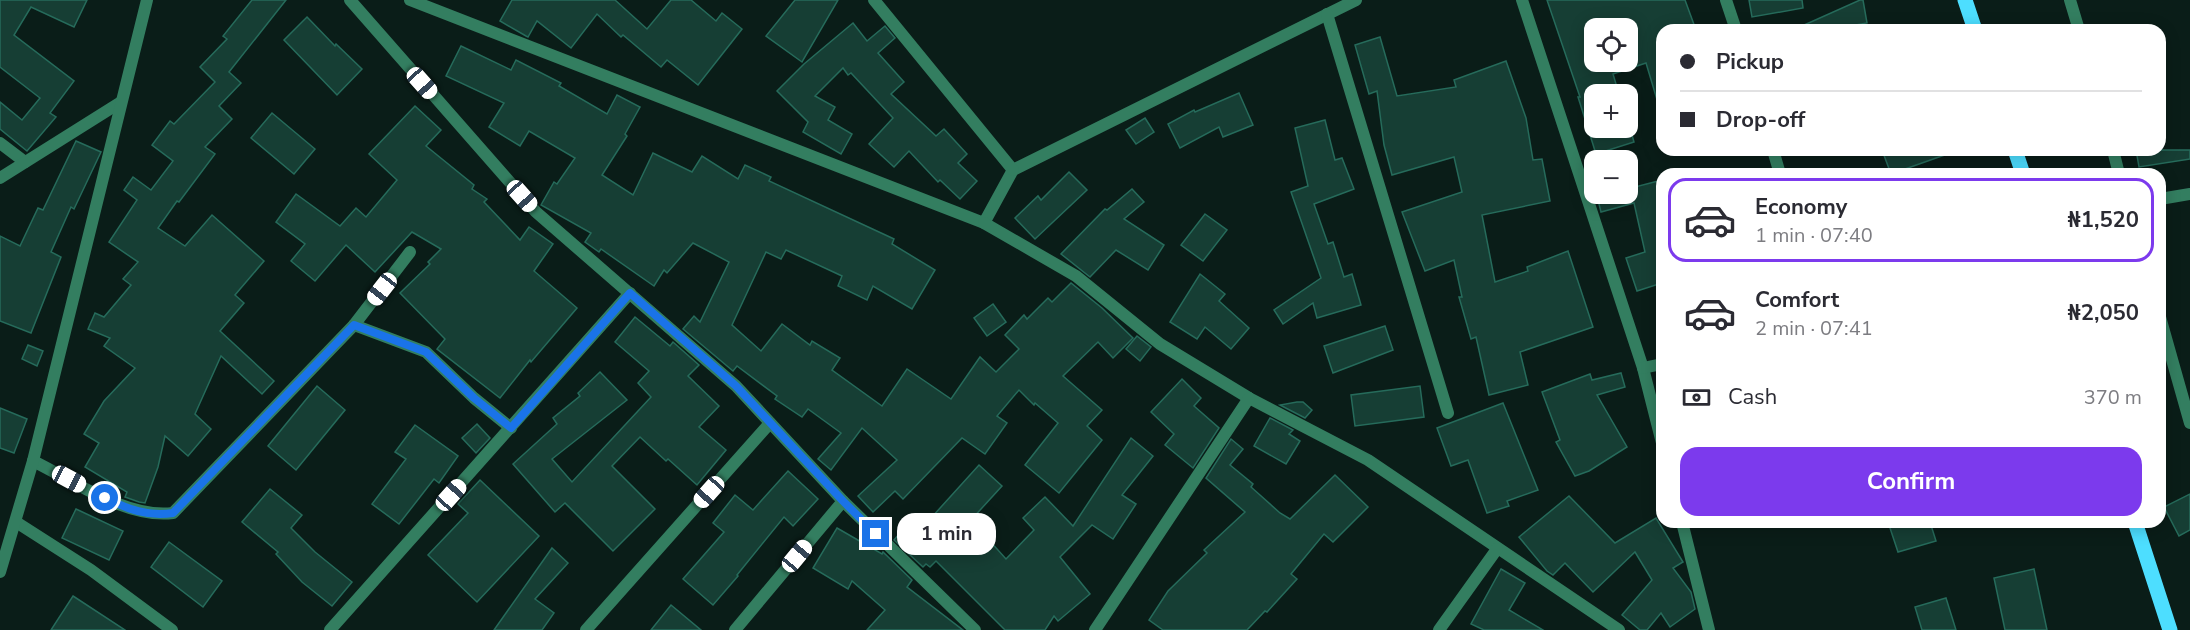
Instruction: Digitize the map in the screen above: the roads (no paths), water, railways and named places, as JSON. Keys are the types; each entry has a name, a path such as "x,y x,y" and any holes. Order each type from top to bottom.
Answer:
{"main road":[{"path":"1965,0 1973,24"},
{"path":"2137,528 2170,630"}],"street":[{"path":"0,572 33,460 147,0"},
{"path":"350,0 536,212 736,386 843,501 975,630"},
{"path":"410,0 984,223 1076,276 1160,344 1249,398 1368,460 1619,630"},
{"path":"874,0 1013,170"},
{"path":"984,223 1013,170 1356,0"},
{"path":"1522,0 1643,369 1656,420"},
{"path":"1726,0 1734,24"},
{"path":"2070,0 2077,24"},
{"path":"1327,14 1448,413"},
{"path":"0,178 121,102"},
{"path":"0,143 25,162"},
{"path":"2166,198 2190,194"},
{"path":"33,460 123,507 158,515 173,513 354,325 410,252"},
{"path":"330,630 630,293"},
{"path":"354,325 426,352 474,398 511,428"},
{"path":"2166,338 2190,423"},
{"path":"1643,369 1656,366"},
{"path":"1095,630 1249,398"},
{"path":"586,630 770,423"},
{"path":"735,630 843,501"},
{"path":"16,522 91,570 172,630"},
{"path":"1684,528 1709,630"},
{"path":"1439,630 1497,549"}]}
